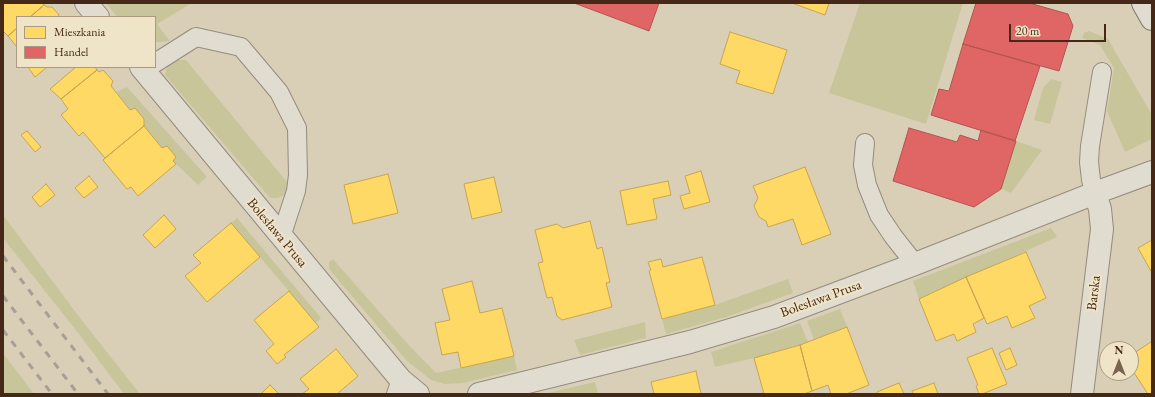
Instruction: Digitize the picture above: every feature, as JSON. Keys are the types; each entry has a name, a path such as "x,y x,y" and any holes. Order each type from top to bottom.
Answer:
{"street":[{"path":"86,3 97,16"},
{"path":"1143,3 1152,19"},
{"name":"Bolesława Prusa","path":"148,68 399,387 418,394"},
{"name":"Bolesława Prusa","path":"479,394 690,342 774,316 915,264 1095,192 1152,172"},
{"name":"Barska","path":"1082,394 1102,229 1100,209 1095,192"}],"lane":[{"path":"156,61 196,37 241,47 279,92 297,128 298,175 296,191 281,237"},
{"path":"1095,192 1091,180 1089,162 1090,146 1102,72"},
{"path":"865,143 863,165 867,186 879,215 915,264"}],"shaded area":[{"path":"106,3 192,3 157,24 170,41 156,42 156,16 116,16"},
{"path":"860,3 963,3 926,124 829,93"},
{"path":"1089,31 1108,39 1152,115 1152,139 1125,152 1107,111 1114,68 1100,45 1082,38 1084,33"},
{"path":"177,60 186,60 287,182 287,189 284,195 278,198 270,198 165,75 167,67 172,62"},
{"path":"1051,79 1062,82 1050,124 1034,120 1043,88"},
{"path":"127,87 207,177 198,185 173,161 167,147 162,148 144,126 144,119 135,108 130,110 116,92"},
{"path":"1016,141 1042,150 1011,193 1001,189"},
{"path":"3,215 80,318 140,394 124,394 79,334 3,238"},
{"path":"237,218 321,318 316,323 231,223"},
{"path":"1051,228 1057,237 919,299 913,281"},
{"path":"333,259 405,341 436,373 514,356 517,370 463,383 445,384 431,380 407,361 329,269 329,262"},
{"path":"788,279 793,293 726,317 666,334 662,319 715,305"},
{"path":"840,309 847,327 814,340 807,321"},
{"path":"645,322 646,338 580,355 574,340"},
{"path":"800,323 808,342 754,358 715,367 711,352"},
{"path":"3,353 34,394 3,394"},
{"path":"595,382 598,394 544,394"}],"building: Mieszkania":[{"path":"3,3 43,3 44,5 31,16 16,16 16,29 8,36 3,31"},
{"path":"792,3 829,3 825,15"},
{"path":"44,5 47,7 52,7 59,15 58,16 31,16"},
{"path":"16,29 16,46 8,36"},
{"path":"730,32 787,50 773,94 736,83 740,71 720,64"},
{"path":"29,68 46,68 35,77"},
{"path":"75,68 96,68 97,70 61,99 50,89"},
{"path":"97,70 99,72 103,70 113,81 111,86 130,110 135,108 144,119 144,126 105,158 83,132 79,136 61,115 68,109 61,99"},
{"path":"144,126 162,148 167,146 176,157 173,161 176,164 138,196 131,187 127,189 103,160"},
{"path":"27,131 41,147 35,152 21,135"},
{"path":"805,167 831,234 802,245 793,219 768,227 766,221 759,217 754,206 758,198 753,186"},
{"path":"701,171 710,202 684,209 680,196 690,193 685,176"},
{"path":"388,174 398,213 353,224 344,185"},
{"path":"89,176 98,187 84,198 75,188"},
{"path":"494,177 502,212 472,219 464,184"},
{"path":"668,181 671,195 653,199 657,219 627,225 620,191"},
{"path":"46,184 55,195 40,207 32,197"},
{"path":"164,215 176,229 155,248 143,235"},
{"path":"590,221 597,249 602,247 610,282 606,283 612,307 562,320 557,316 552,297 547,298 538,263 543,262 535,230 557,224 563,228"},
{"path":"231,223 260,257 207,302 185,276 201,263 193,255"},
{"path":"1152,240 1152,273 1138,248"},
{"path":"1026,252 1046,298 1029,306 1035,318 1012,328 1007,316 987,324 966,277"},
{"path":"702,257 715,305 662,319 648,262 661,259 663,267"},
{"path":"966,277 984,318 973,324 976,332 957,341 954,334 936,341 919,299"},
{"path":"472,281 480,313 502,308 514,356 461,368 458,352 442,355 435,323 450,320 442,289"},
{"path":"289,291 319,327 284,355 286,357 277,364 266,351 274,344 254,320"},
{"path":"847,327 869,385 846,394 831,394 828,385 812,391 800,345"},
{"path":"1151,342 1152,394 1148,394 1139,380 1139,350"},
{"path":"800,345 812,391 804,394 764,394 754,358"},
{"path":"992,348 1007,384 979,394 976,386 978,385 967,358"},
{"path":"1010,348 1017,365 1006,370 999,353"},
{"path":"336,349 358,376 337,394 302,394 309,389 300,379"},
{"path":"696,371 701,394 654,394 651,382"},
{"path":"899,383 904,394 877,394 877,392"},
{"path":"934,383 938,394 913,394 912,391"},
{"path":"270,385 279,394 261,394"}],"building: Handel":[{"path":"574,3 659,3 649,31"},
{"path":"976,3 1029,3 1068,14 1073,26 1059,71 963,44"},
{"path":"963,44 1040,66 1015,141 931,115 939,89 949,91"},
{"path":"909,128 957,142 960,135 978,141 981,130 1016,141 1001,189 974,207 893,181"}],"railway":[{"path":"3,256 108,394"},
{"path":"3,296 78,394"},
{"path":"3,330 52,394"}]}
